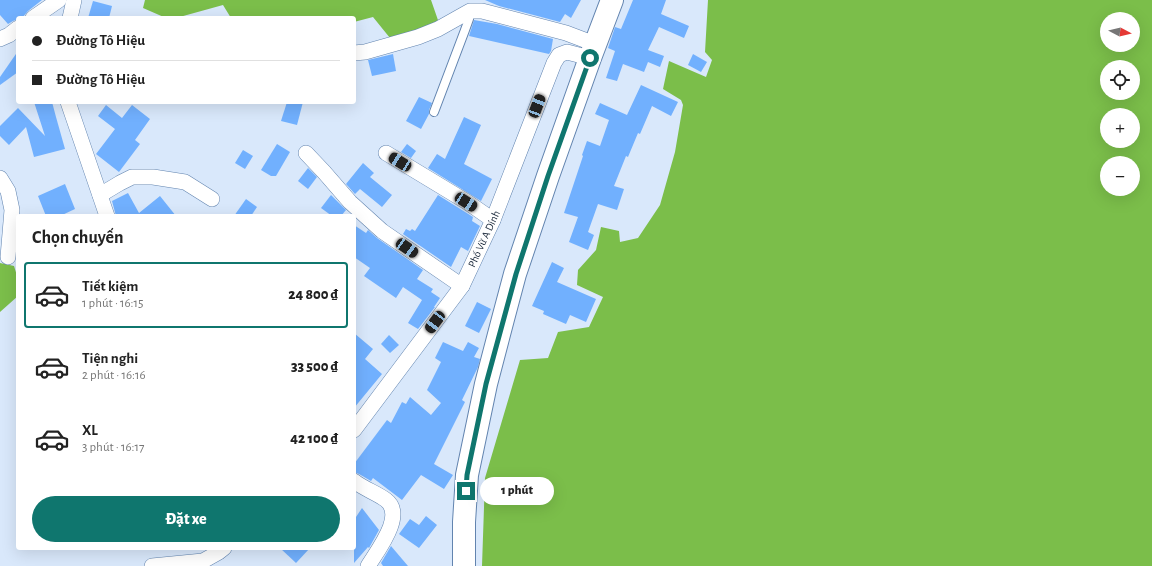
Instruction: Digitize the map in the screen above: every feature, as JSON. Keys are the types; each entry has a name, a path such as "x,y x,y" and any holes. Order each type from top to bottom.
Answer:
{"highway":[{"path":"464,566 464,522 467,475 488,377 516,274 548,176 612,0"}],"street":[{"path":"36,16 59,0"},
{"path":"70,16 74,0"},
{"path":"356,53 365,52 418,37 438,29 470,11 482,11 566,33 593,51"},
{"path":"0,39 16,30"},
{"name":"Phố Vừ A Dính","path":"356,427 462,286 493,220 554,63 559,54 567,52 593,51"},
{"path":"69,104 106,214"},
{"path":"306,153 350,202 382,231 462,286"},
{"path":"386,153 493,220"},
{"path":"100,195 132,177 153,177 185,182 212,199"},
{"path":"0,178 8,191 12,210 8,257"},
{"path":"356,483 386,500 392,506 393,516 389,532 368,566"},
{"path":"152,566 206,563 222,550"}],"lane":[{"path":"434,112 469,19 470,11"}],"green space":[{"path":"145,0 431,0 439,23 390,38 373,17 356,21 356,16 230,16 223,5 183,16 161,16 143,8"},
{"path":"708,0 1152,0 1152,566 482,566 485,478 520,360 548,358 558,332 589,327 603,297 577,285 578,270 596,250 601,227 619,231 620,242 638,238 660,205 675,152 683,105 681,100 663,89 669,61 706,77 712,60 705,52"},
{"path":"0,263 14,266 16,272 16,298 0,312"}],"building":[{"path":"0,0 42,0 24,16 16,16 16,20 8,24 0,15"},
{"path":"485,0 581,0 571,18 565,14 560,22 499,6"},
{"path":"633,0 666,0 661,14 689,26 684,38 659,27 648,50 664,56 660,67 648,62 644,72 623,64 617,81 606,78 615,51 608,48 615,27 621,29"},
{"path":"93,1 112,6 110,16 89,16"},
{"path":"474,20 497,24 553,39 551,51 549,54 469,36"},
{"path":"16,54 16,73 0,85 0,77"},
{"path":"393,54 396,71 372,76 368,60"},
{"path":"693,54 707,62 701,72 688,65"},
{"path":"641,85 678,102 671,116 652,106 640,134 638,133 628,157 626,156 614,186 624,189 617,210 598,204 588,232 594,235 588,250 569,242 578,217 564,213 587,141 600,146 609,120 595,114 600,103 627,115"},
{"path":"419,97 432,103 429,114 421,129 406,121"},
{"path":"35,104 53,104 65,149 34,157 26,127 9,145 0,136 0,126 18,108 45,136"},
{"path":"286,104 302,104 297,125 281,121"},
{"path":"106,105 122,118 132,105 150,119 135,140 140,144 119,172 96,154 115,129 98,116"},
{"path":"464,117 481,125 464,164 492,179 481,201 428,168 437,154 445,159"},
{"path":"277,144 290,152 276,176 271,176 261,170"},
{"path":"407,144 416,151 411,158 401,152"},
{"path":"243,150 253,156 245,169 235,163"},
{"path":"363,163 374,173 370,177 392,195 382,207 360,189 355,194 346,184"},
{"path":"308,168 317,177 308,189 298,181"},
{"path":"65,184 75,209 64,214 45,214 38,196"},
{"path":"128,193 139,213 160,196 174,214 115,214 112,201"},
{"path":"331,195 346,210 343,214 329,214 321,208"},
{"path":"438,195 473,217 472,221 480,226 468,251 461,247 451,267 403,234 406,229 410,231 412,229 415,231"},
{"path":"246,199 257,207 252,214 235,214"},
{"path":"356,226 366,233 368,230 423,270 417,279 433,289 431,292 440,298 418,329 408,323 422,300 403,287 396,298 364,276 370,268 356,258"},
{"path":"552,262 564,268 557,282 596,299 586,322 570,315 566,324 543,314 544,311 532,306"},
{"path":"477,302 491,309 479,333 465,326"},
{"path":"356,335 373,349 365,359 382,374 356,406"},
{"path":"389,335 399,345 390,353 381,344"},
{"path":"443,342 463,351 468,342 479,348 474,357 480,359 478,367 462,400 465,402 434,464 453,475 444,489 421,475 402,500 373,478 371,481 356,473 356,461 387,420 391,423 402,402 406,404 410,397 431,415 441,403 427,390 441,362 435,358"},
{"path":"362,508 379,530 369,548 368,547 354,563 354,550 356,550 356,517"},
{"path":"426,516 437,525 419,548 399,534 410,519 419,525"},
{"path":"391,546 408,566 383,566 381,563"},
{"path":"282,550 308,550 296,563"}],"route":[{"path":"466,491 467,475 486,384 503,319 548,176 590,58"}]}
